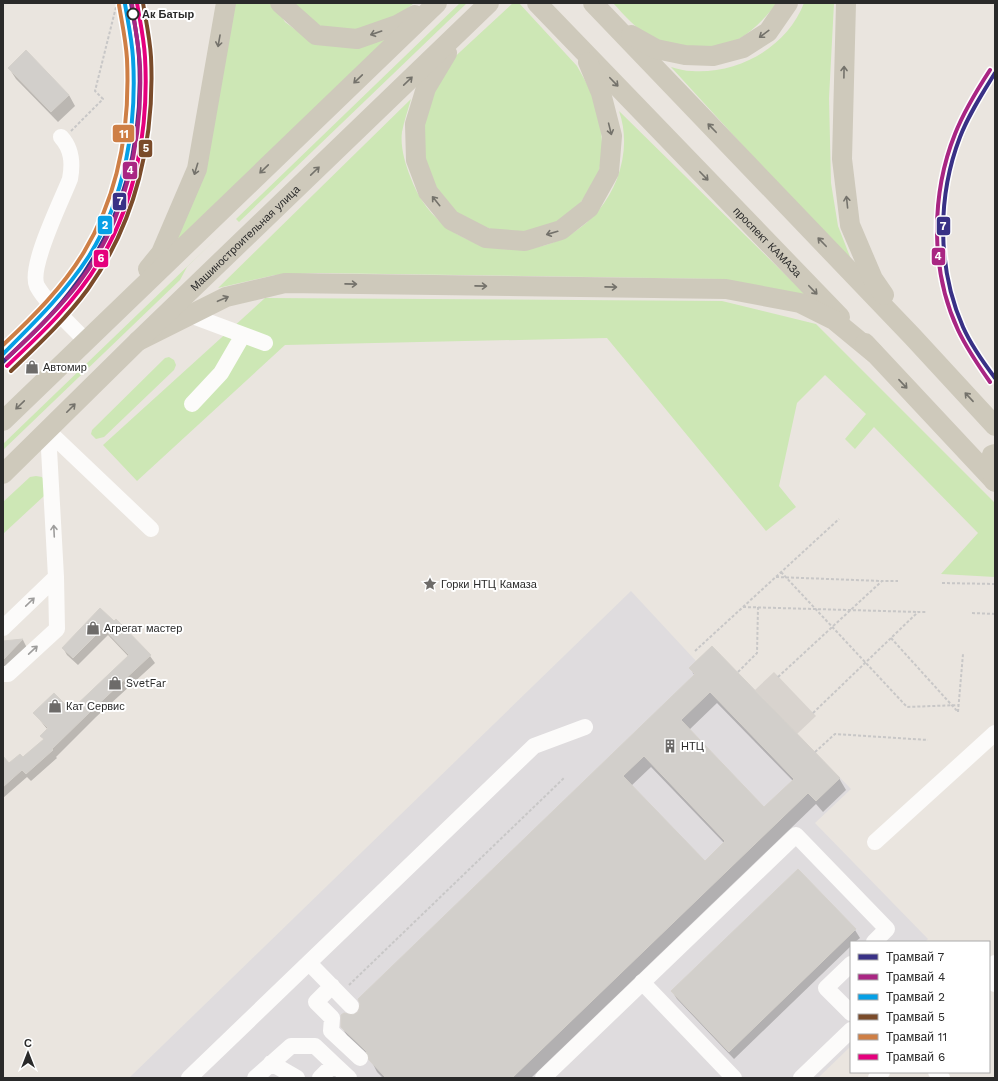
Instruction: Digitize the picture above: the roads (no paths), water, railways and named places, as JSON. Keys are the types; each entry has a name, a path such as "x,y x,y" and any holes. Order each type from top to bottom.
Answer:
{"main road":[{"path":"111,317 161,253 197,169 226,3"},
{"path":"280,3 316,35 357,39 397,25 436,3"},
{"path":"3,421 436,3"},
{"name":"Машиностроительная улица","path":"3,474 138,341 489,3"},
{"path":"593,3 912,336 995,426"},
{"path":"615,26 656,49 684,55 713,56 743,48 768,32 788,3"},
{"path":"846,3 842,159 850,225 873,279 912,336"},
{"name":"проспект КАМАЗа","path":"542,8 874,353 994,482"},
{"path":"462,29 426,88 415,124 416,160 428,192 451,220 486,238 524,241 561,230 589,208 609,172 612,136 601,93 585,52"},
{"path":"138,341 226,296 285,283 726,289 800,303 834,320 874,353"},
{"path":"994,482 990,464 992,455 995,454"}],"street":[{"path":"62,138 70,151 72,167 70,179 37,261 34,276 38,286 52,304 86,341"},
{"path":"190,315 265,343"},
{"path":"192,404 221,373 243,335"},
{"path":"48,431 151,529"},
{"path":"3,674 8,674 57,628 56,576 48,431"},
{"path":"3,628 56,576"},
{"path":"189,1078 534,746 585,727"},
{"path":"875,842 995,733"},
{"path":"543,1078 796,835 887,929 875,941"},
{"path":"309,963 351,1006"},
{"path":"850,965 826,988 850,1012"},
{"path":"642,982 734,1078"},
{"path":"336,990 316,1002 332,1018 331,1031 360,1058"},
{"path":"801,1078 850,1031"},
{"path":"255,1078 291,1046 315,1046 349,1078"},
{"path":"271,1063 297,1078"},
{"path":"320,1078 334,1064"}],"tram line":[{"name":"7","path":"3,362 46,320 70,292 104,239 116,211 126,181 138,120 140,89 139,57 131,3"},
{"name":"4","path":"7,358 62,304 78,284 108,235 119,208 128,181 134,152 140,95 140,66 132,3"},
{"name":"6","path":"7,366 45,330 90,277 112,239 131,189 142,137 146,83 143,37 137,3"},
{"name":"5","path":"11,371 61,321 88,289 105,263 119,236 130,208 139,179 150,118 151,57 143,3"},
{"name":"2","path":"3,354 49,307 80,270 101,234 112,210 120,186 126,160 133,109 133,58 125,4"},
{"name":"11","path":"3,345 57,289 76,265 96,230 106,207 120,158 126,109 127,59 119,5"},
{"name":"4","path":"990,70 962,117 947,157 941,182 937,232 938,257 942,282 949,307 965,344 990,382"},
{"name":"7","path":"995,73 967,120 952,160 947,184 943,232 948,281 954,304 970,340 995,378"}],"place":[{"name":"Ак Батыр","path":"133,14"},
{"name":"Автомир","path":"32,367"},
{"name":"Горки НТЦ Камаза","path":"430,584"},
{"name":"Агрегат мастер","path":"93,628"},
{"name":"SvetFar","path":"115,683"},
{"name":"Кат Сервис","path":"55,706"},
{"name":"НТЦ","path":"670,746"}]}
